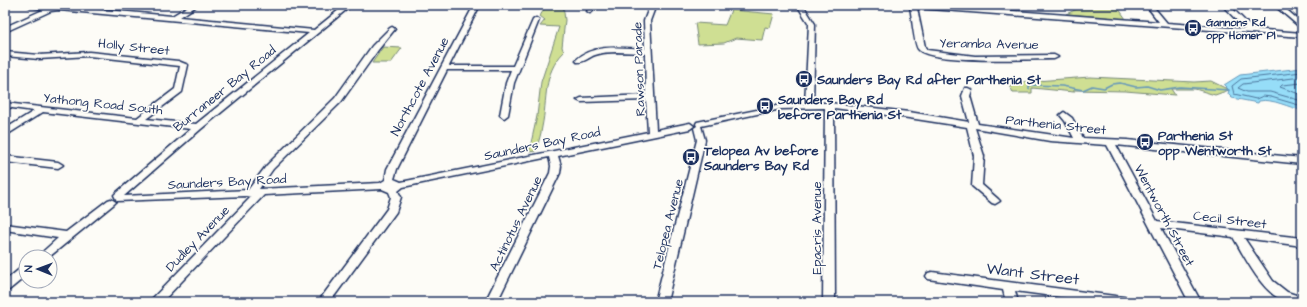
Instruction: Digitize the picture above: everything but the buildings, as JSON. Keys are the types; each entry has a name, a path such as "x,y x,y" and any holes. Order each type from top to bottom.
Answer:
{"street":[{"path":"30,5 316,32"},
{"path":"174,18 195,5"},
{"name":"Burraneer Bay Road","path":"52,249 117,198 198,127 349,5"},
{"name":"Northcote Avenue","path":"324,302 392,210 396,197 391,186 392,170 477,5"},
{"name":"Rawson Parade","path":"652,133 647,51 647,21 653,5"},
{"path":"800,5 812,24 809,105"},
{"path":"907,5 1302,35"},
{"name":"Yeramba Avenue","path":"913,5 921,48 925,52 975,58 1054,57"},
{"path":"1149,5 1165,25"},
{"path":"1225,5 1251,31"},
{"path":"1277,5 1302,27"},
{"path":"5,30 54,7"},
{"path":"504,115 510,83 515,68 536,20"},
{"name":"Dudley Avenue","path":"155,302 255,194 270,167 338,100 375,48 392,29"},
{"path":"580,60 597,53 647,51"},
{"name":"Holly Street","path":"5,54 39,57 92,54 178,63 184,65 179,90 139,120"},
{"path":"445,68 515,68"},
{"path":"968,90 966,96 974,124 971,128 979,156 977,186 995,201"},
{"path":"581,100 650,97"},
{"name":"Yathong Road South","path":"5,105 198,127"},
{"name":"Parthenia Street","path":"809,105 828,105 909,115 1027,135 1302,161"},
{"name":"Saunders Bay Road","path":"117,198 255,194 391,186 652,133 696,126 764,110 809,105"},
{"name":"Epacris Avenue","path":"828,105 830,111 829,302"},
{"path":"5,132 42,109"},
{"path":"1064,115 1069,120 1080,141"},
{"name":"Telopea Avenue","path":"661,302 701,140 696,126"},
{"name":"Wentworth Street","path":"1110,142 1155,224 1195,302"},
{"name":"Actinotus Avenue","path":"491,302 555,173 556,166 553,154"},
{"path":"5,159 58,165"},
{"name":"Cecil Street","path":"1155,224 1302,242"},
{"path":"5,227 67,236"},
{"path":"1236,234 1272,287 1280,294 1292,299 1302,300"},
{"path":"5,287 18,276"},
{"name":"Want Street","path":"932,276 1130,302"},
{"path":"1008,286 1012,302"}],"green space":[{"path":"563,5 565,20 562,47 564,52 557,60 549,78 542,130 536,151 529,152 537,116 541,82 559,27 540,26 545,20 540,16 546,6"},
{"path":"1086,5 1116,5 1126,19 1066,14"},
{"path":"731,10 774,14 770,28 765,27 762,40 736,38 724,43 698,44 695,23 725,25"},
{"path":"383,47 402,48 391,63 372,63"},
{"path":"1090,77 1194,82 1211,81 1229,90 1215,95 1195,89 1171,89 1175,95 1125,91 1074,90 1074,92 1032,88 1032,93 1013,93 1009,83"}],"water":[{"path":"1302,68 1302,110 1270,101 1264,100 1259,101 1258,103 1232,98 1228,94 1229,90 1224,85 1240,75"}],"waterway":[{"path":"1029,89 1029,86 1031,85 1062,86 1083,90 1092,86 1104,88 1112,84 1120,83 1136,87 1147,86 1160,90 1180,87 1229,90"}],"place":[{"name":"Gannons Rd opp Homer Pl","path":"1193,28"},
{"name":"Saunders Bay Rd after Parthenia St","path":"804,79"},
{"name":"Saunders Bay Rd before Parthenia St","path":"765,106"},
{"name":"Parthenia St opp Wentworth St","path":"1145,142"},
{"name":"Telopea Av before Saunders Bay Rd","path":"691,157"}]}
